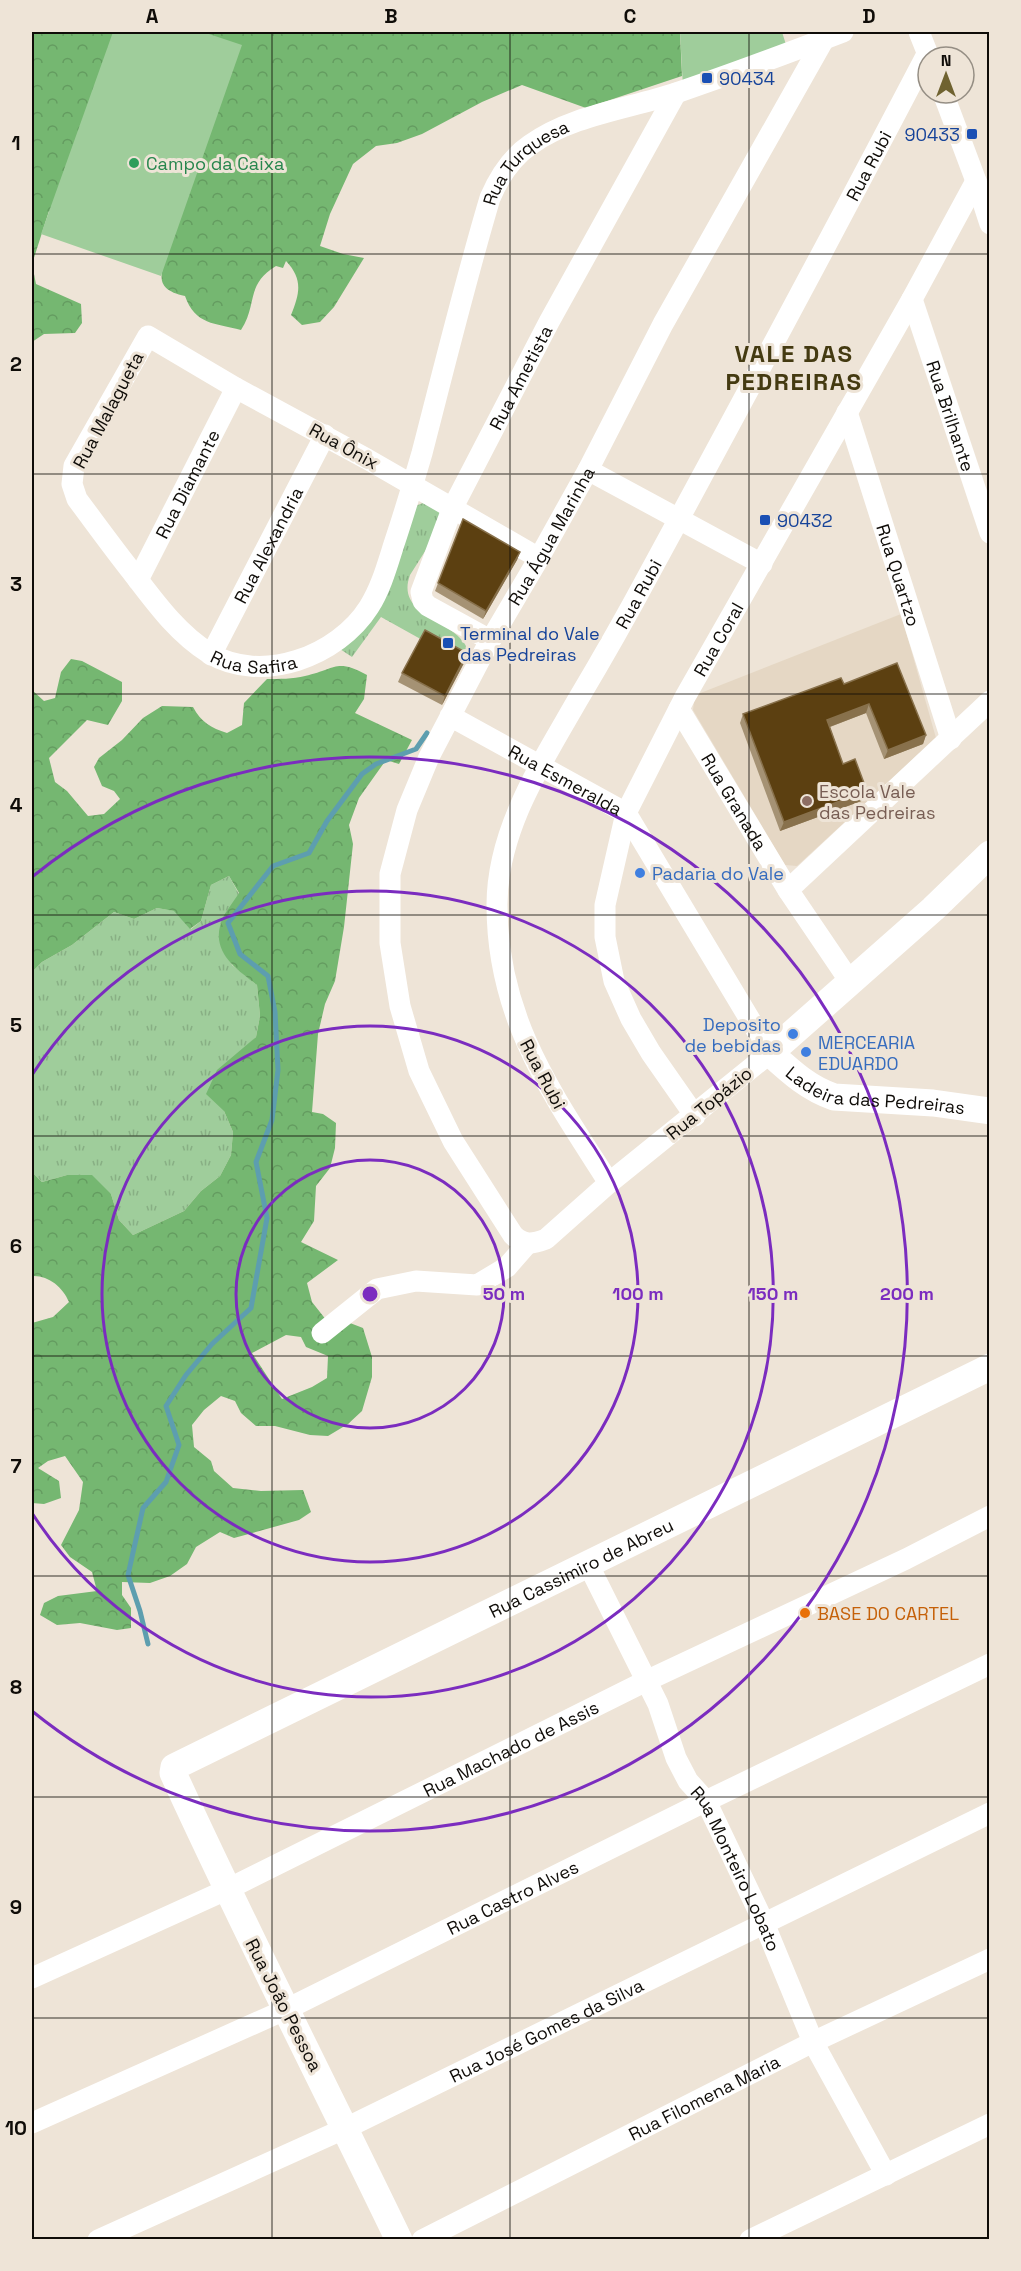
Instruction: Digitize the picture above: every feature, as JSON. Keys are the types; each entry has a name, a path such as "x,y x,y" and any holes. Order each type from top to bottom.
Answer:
{"street":[{"name":"Rua Turquesa","path":"413,486 483,221 498,179 529,146 552,131 578,121 676,93 833,35"},
{"name":"Rua Água Marinha","path":"528,1244 519,1241 513,1235 478,1182 453,1141 419,1071 400,1006 390,943 390,874 404,820 429,757 490,640 588,470 663,324 833,35"},
{"name":"Rua Rubi","path":"609,1183 548,1088 525,1043 510,1003 502,959 497,904 504,848 539,766 623,622 916,79"},
{"name":"Rua Ametista","path":"490,640 428,606 421,592 452,508 549,322 676,93"},
{"path":"947,105 990,224"},
{"name":"Rua Coral","path":"695,1116 651,1053 631,1019 614,981 605,937 605,905 626,813 679,709 912,299 976,181"},
{"name":"Rua Brilhante","path":"912,299 990,533"},
{"name":"Rua Ônix","path":"148,336 539,558"},
{"name":"Rua Malagueta","path":"72,484 74,466 148,336"},
{"name":"Rua Diamante","path":"138,580 236,388"},
{"name":"Rua Quartzo","path":"847,412 951,740"},
{"name":"Rua Alexandria","path":"212,655 324,435"},
{"path":"588,470 762,564"},
{"name":"Rua Safira","path":"72,484 76,499 169,620 212,655 238,664 267,666 287,665 323,650 356,625 377,593 413,486"},
{"path":"788,890 951,740 990,701"},
{"name":"Rua Granada","path":"679,709 788,890 851,983"},
{"name":"Rua Esmeralda","path":"450,716 626,813 770,1053"},
{"name":"Rua Topázio","path":"528,1244 546,1239 609,1183 695,1116 770,1053 851,983 990,855"},
{"name":"Ladeira das Pedreiras","path":"770,1053 802,1082 819,1092 834,1097 933,1103 990,1111"},
{"path":"322,1333 377,1289 416,1281 477,1285 507,1267 528,1244"},
{"name":"Rua Cassimiro de Abreu","path":"173,1769 177,1765 990,1367"},
{"name":"Rua Machado de Assis","path":"32,1978 226,1890 646,1681 906,1559 990,1515"},
{"name":"Rua Monteiro Lobato","path":"588,1564 658,1704 676,1758 688,1781 706,1801 764,1923 813,2042 886,2175"},
{"name":"Rua Castro Alves","path":"32,2123 287,2009 706,1801 990,1664"},
{"name":"Rua João Pessoa","path":"173,1769 226,1890 287,2009 399,2240"},
{"name":"Rua José Gomes da Silva","path":"98,2240 345,2128 990,1813"},
{"name":"Rua Filomena Maria","path":"422,2240 813,2042 990,1959"},
{"path":"750,2240 990,2124"}],"shaded area":[{"name":"Escola Vale das Pedreiras","path":"901,614 936,738 797,866 785,865 693,710 694,701 698,694"}],"green space":[{"path":"32,32 680,32 682,76 586,108 522,85 482,102 422,134 397,143 376,146 353,164 330,214 320,246 364,258 334,307 320,322 302,325 291,315 298,286 295,274 286,261 283,268 276,266 260,280 241,330 214,324 200,318 189,306 185,296 166,288 162,282 162,275 172,241 49,211 32,264"},
{"name":"Campo da Caixa","path":"113,32 203,32 242,45 161,276 41,234"},
{"path":"680,32 782,32 789,54 683,88"},
{"path":"32,264 36,284 81,304 82,323 75,333 44,334 32,342"},
{"path":"423,503 442,511 429,545 410,575 408,591 413,603 423,613 461,638 468,650 469,666 381,617 352,657 340,649 415,506"},
{"path":"71,659 82,661 122,682 122,701 108,725 87,720 49,758 55,782 67,791 88,816 104,814 120,799 114,791 102,786 94,767 99,758 122,740 143,718 162,706 193,707 207,724 227,733 242,725 244,703 267,679 300,677 336,666 357,670 367,675 364,699 355,713 412,740 399,764 386,760 359,798 349,825 353,844 344,927 335,981 325,1004 318,1034 312,1112 323,1114 336,1123 335,1148 330,1168 316,1186 314,1221 301,1242 338,1260 307,1283 312,1302 327,1321 350,1323 363,1328 372,1357 372,1377 362,1411 348,1424 328,1436 310,1435 275,1426 256,1426 241,1413 235,1401 221,1396 204,1410 192,1425 194,1447 211,1461 214,1471 233,1488 261,1491 303,1490 311,1512 299,1520 234,1538 220,1532 196,1547 187,1564 170,1576 150,1583 122,1582 122,1595 131,1608 131,1628 117,1630 80,1623 57,1625 40,1615 44,1603 58,1596 97,1591 92,1572 70,1557 61,1545 79,1510 83,1482 65,1456 48,1461 38,1468 59,1481 61,1498 44,1504 32,1503 32,1323 53,1317 69,1302 63,1291 54,1283 38,1276 32,1276 32,1172 42,1182 67,1175 92,1175 111,1194 119,1220 133,1235 184,1211 201,1191 220,1176 231,1155 233,1132 224,1111 206,1094 217,1070 256,1037 260,1016 257,985 229,960 220,945 221,922 239,893 229,876 211,885 201,921 190,929 174,911 157,908 134,919 114,912 72,945 42,962 32,972 32,690 44,701 55,698 61,672","holes":["286,1335 301,1337 306,1347 328,1356 327,1378 312,1387 282,1399 252,1353"]},
{"path":"229,876 239,894 220,925 232,965 257,985 260,1016 256,1037 247,1046 224,1111 233,1132 231,1155 220,1176 201,1191 184,1211 133,1235 119,1220 111,1194 67,1175 42,1182 32,1172 32,972 42,962 72,945 114,912 134,919 157,908 175,911 191,929 201,921 211,885"}],"building":[{"path":"463,519 520,552 486,611 438,583"},
{"path":"425,630 467,653 445,696 402,673"},
{"path":"897,663 926,735 888,750 869,704 827,720 843,764 855,759 867,791 784,822 743,714 841,678 844,684"}],"waterway":[{"path":"148,1644 128,1575 143,1508 166,1482 179,1445 166,1406 186,1375 212,1344 251,1308 267,1218 256,1162 272,1120 278,1070 275,1012 268,976 240,954 228,923 273,866 309,853 327,821 362,774 376,764 416,749 427,733"}],"place":[{"name":"90434","path":"707,78"},
{"name":"90433","path":"972,134"},
{"name":"Campo da Caixa","path":"134,163"},
{"name":"90432","path":"765,520"},
{"name":"Terminal do Vale das Pedreiras","path":"448,643"},
{"name":"Escola Vale das Pedreiras","path":"807,801"},
{"name":"Padaria do Vale","path":"640,873"},
{"name":"Deposito de bebidas","path":"793,1034"},
{"name":"MERCEARIA EDUARDO","path":"806,1052"},
{"name":"BASE DO CARTEL","path":"805,1613"}],"district":[{"name":"VALE DAS PEDREIRAS","path":"794,367"}]}
